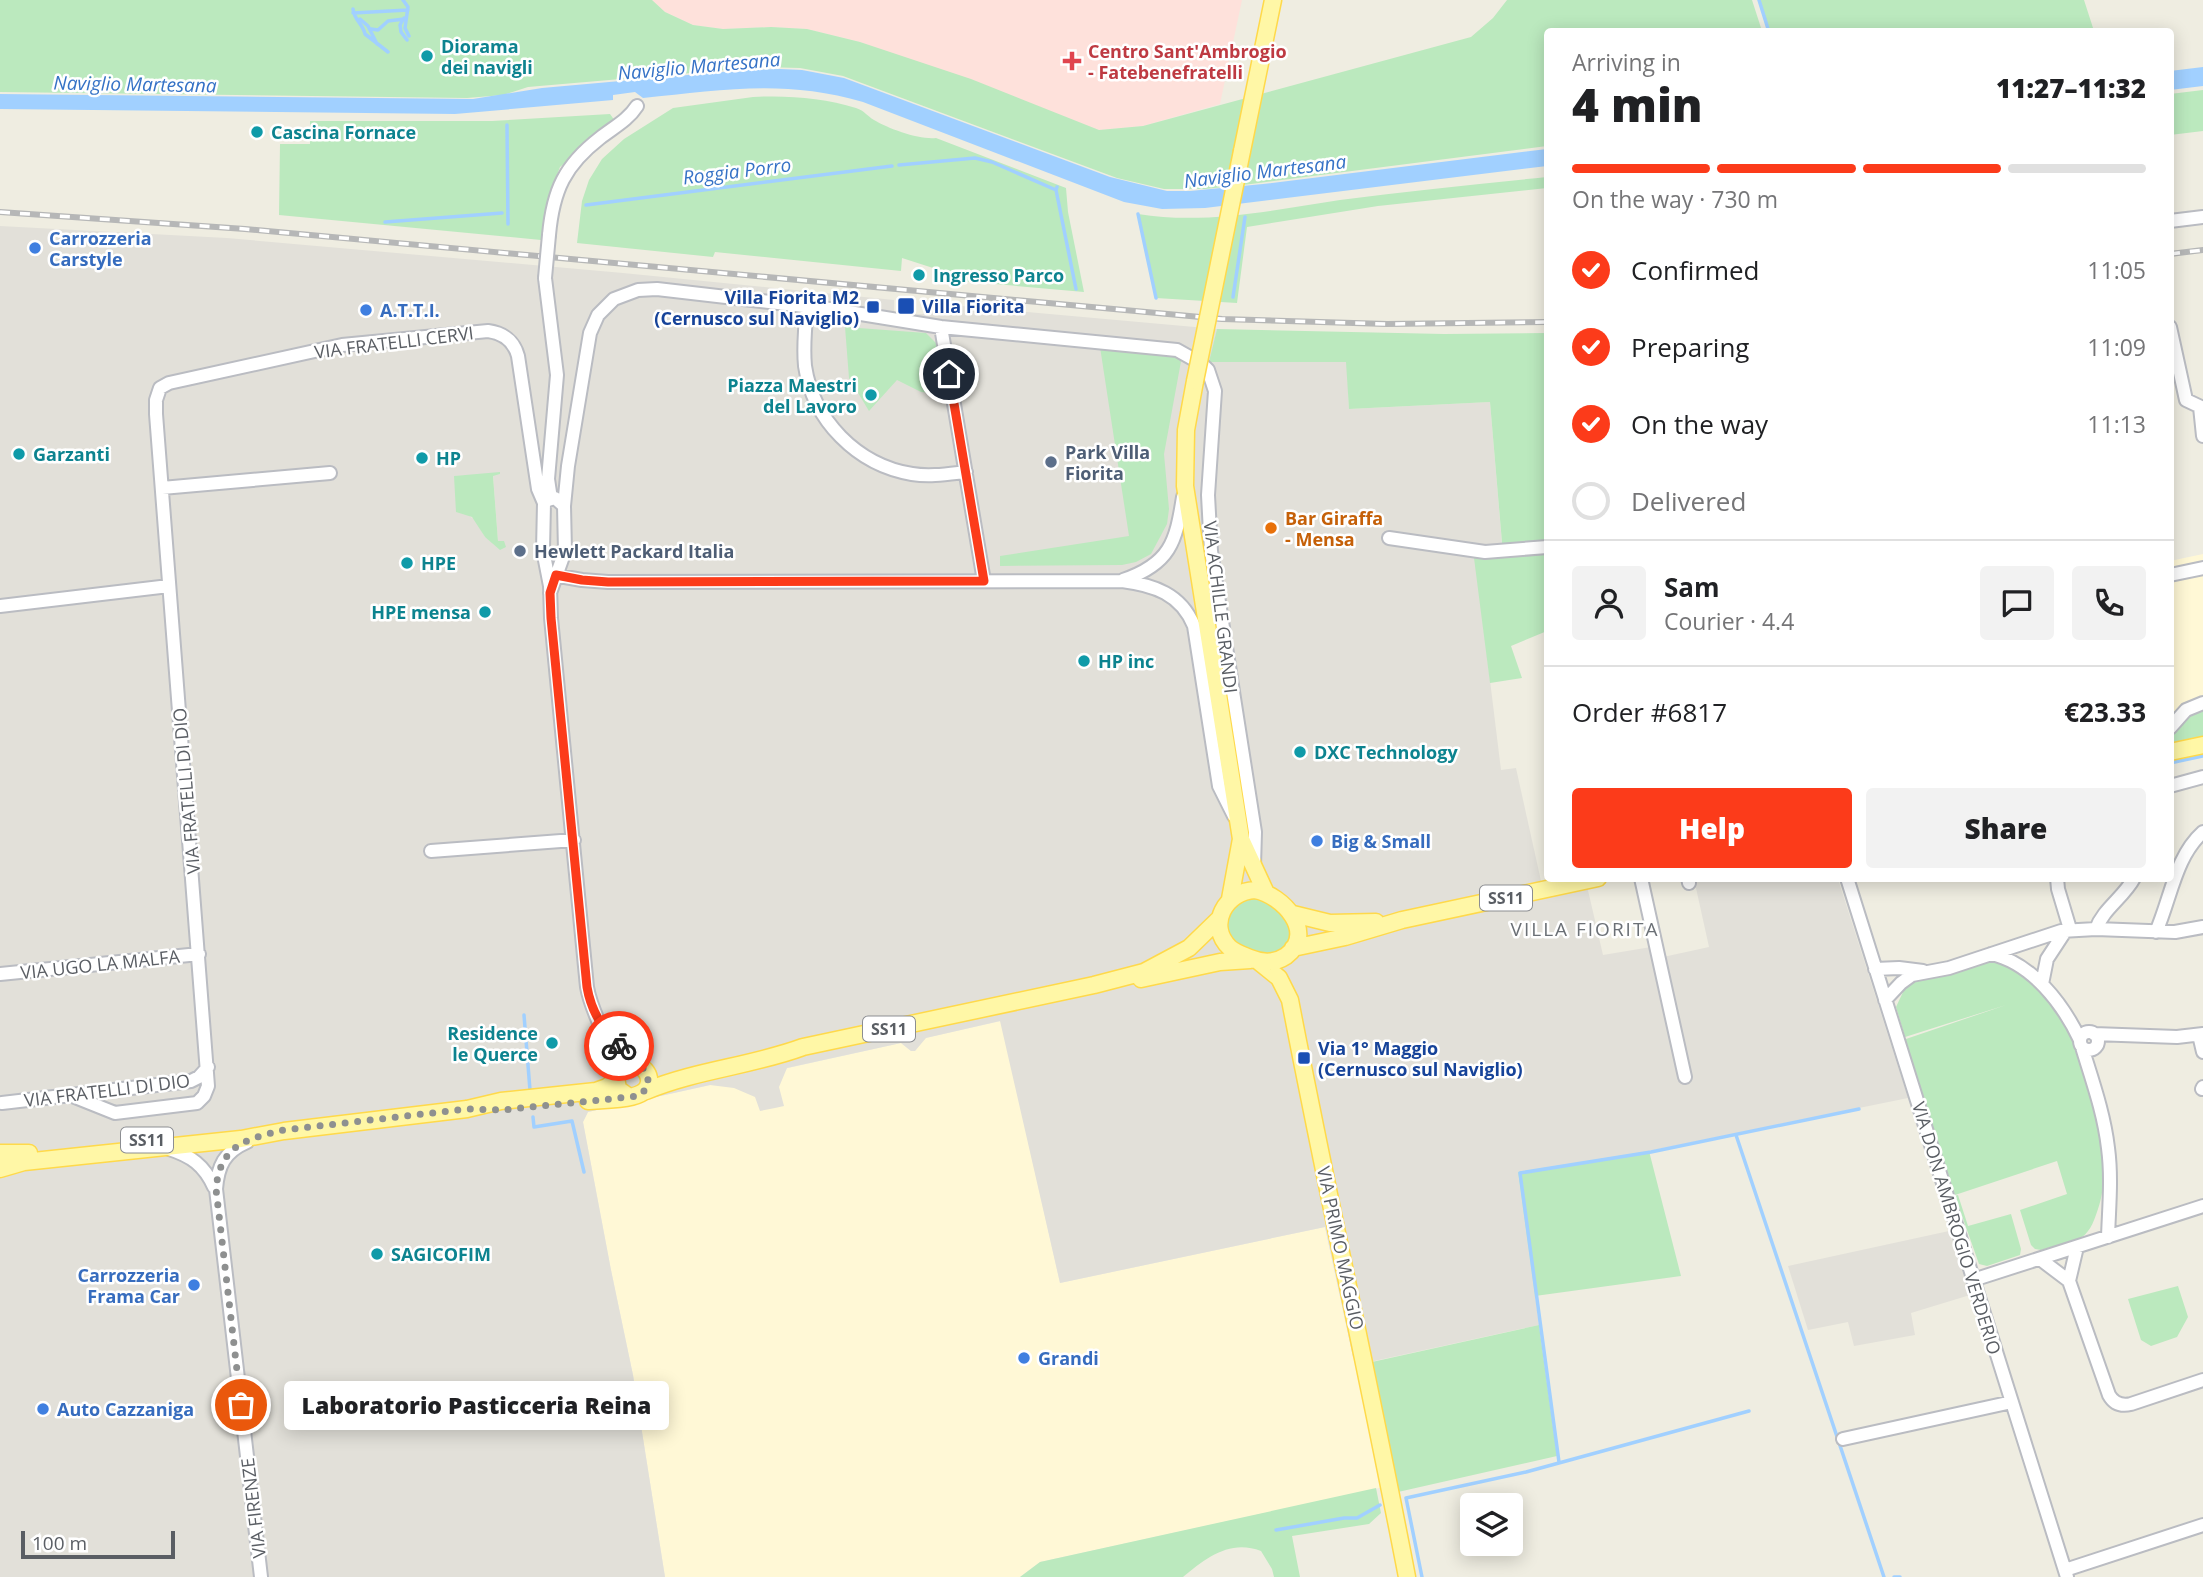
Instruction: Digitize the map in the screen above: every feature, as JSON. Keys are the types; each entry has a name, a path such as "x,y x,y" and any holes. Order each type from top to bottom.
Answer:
{"main road":[{"path":"1230,899 1241,839 1185,486 1186,430 1273,0"},
{"path":"2174,751 2203,745"},
{"path":"1241,839 1266,893"},
{"name":"SS11","path":"1094,985 1170,974 1220,962 1276,961 1292,950 1409,919 1580,882"},
{"path":"1230,899 1247,891 1266,893"},
{"name":"SS11","path":"1266,893 1293,914 1314,921 1339,923 1409,919"},
{"name":"SS11","path":"467,1109 502,1110 639,1096 668,1082 770,1059 803,1047 1144,972 1194,945 1220,918 1230,899"},
{"path":"1292,950 1298,931 1293,914"},
{"path":"1220,918 1221,932 1228,945 1256,960"},
{"name":"VIA PRIMO MAGGIO","path":"1292,950 1290,1000 1407,1577"},
{"name":"VIA PRIMO MAGGIO","path":"1256,960 1279,978 1290,1000"},
{"name":"SS11","path":"0,1153 19,1154 222,1132 284,1130 467,1109 501,1101 596,1091 607,1087 627,1065 669,1071 768,1049 803,1047"},
{"path":"643,1069 649,1083 646,1091"},
{"path":"616,1077 619,1091 628,1097"},
{"name":"SS11","path":"0,1169 24,1162 165,1148 260,1136 284,1130"}],"street":[{"path":"616,1077 610,1045 589,1000 551,618 552,575 564,554 548,479 557,365 545,278 555,196 570,167 598,139 631,116 637,106"},
{"path":"2174,221 2203,217"},
{"name":"VIA ACHILLE GRANDI","path":"553,502 568,466 590,333 598,315 614,299 638,290 657,289 807,307 941,327 1177,350 1195,359 1208,370 1213,381 1216,404 1208,495 1211,551 1219,618 1255,832 1254,867"},
{"path":"807,307 804,349 809,383 821,411 839,435 866,457 891,469 932,476 966,472"},
{"path":"941,327 984,581"},
{"name":"VIA FRATELLI CERVI","path":"158,393 160,388 169,383 342,345 497,332 509,340 518,353 538,489 553,502"},
{"path":"2174,345 2186,400 2202,408 2203,436"},
{"name":"VIA FRATELLI DI DIO","path":"70,1096 115,1113 197,1103 207,1089 208,1067 156,407 158,393"},
{"path":"162,488 330,473"},
{"path":"1122,581 1152,567 1171,548 1180,520 1185,486"},
{"path":"552,575 544,554 553,502"},
{"path":"1389,538 1485,552 1544,547"},
{"path":"544,554 552,560 559,559 564,554"},
{"path":"2174,574 2203,568"},
{"path":"552,575 608,582 1141,583 1169,594 1190,615 1194,626 1219,786 1239,822"},
{"path":"0,606 169,586"},
{"path":"2174,724 2186,710 2203,703"},
{"path":"2174,785 2203,778"},
{"path":"2156,932 2179,868 2194,840 2203,832"},
{"path":"431,851 574,840"},
{"path":"1643,882 1685,1077"},
{"name":"VIA DON AMBROGIO VERDERIO","path":"1848,882 2066,1573"},
{"path":"2042,984 2047,959 2068,930 2057,882"},
{"path":"2096,929 2099,921 2130,882"},
{"path":"1885,1000 1905,979 1949,968 2068,930 2179,932 2203,927"},
{"name":"VIA UGO LA MALFA","path":"0,974 199,954"},
{"path":"1990,954 2009,960 2042,984 2089,1041 2091,1074 2108,1149 2108,1237"},
{"path":"1875,969 1930,971"},
{"path":"602,1027 643,1069"},
{"path":"2089,1041 2128,1035 2201,1035 2203,1052"},
{"name":"VIA FRATELLI DI DIO","path":"1,1104 191,1081 208,1067"},
{"name":"VIA FRATELLI DI DIO","path":"115,1113 110,1104 116,1090"},
{"name":"VIA FIRENZE","path":"260,1136 235,1147 225,1156 217,1173 216,1189 261,1577"},
{"name":"VIA FIRENZE","path":"165,1148 182,1153 201,1164 216,1189"},
{"path":"1973,1280 2203,1206"},
{"path":"2077,1247 2069,1281 2113,1401 2131,1404 2203,1380"},
{"path":"2040,1259 2069,1281"},
{"path":"1843,1440 2012,1402"},
{"path":"2066,1573 2203,1525"}],"shaded area":[{"name":"Centro Sant'Ambrogio - Fatebenefratelli","path":"652,0 1242,0 1220,104 1143,126 1099,130 860,42 807,29 723,29 693,25 665,12"},
{"path":"0,226 227,238 623,273 894,300 894,312 917,314 924,314 926,303 935,304 935,310 938,311 939,304 1217,329 1210,362 1347,362 1349,409 1490,402 1503,555 1475,558 1501,770 1516,768 1543,890 1587,886 1603,955 1651,947 1654,959 1709,947 1695,882 1839,882 1908,1098 1649,1151 1518,1172 1539,1325 1365,1363 1353,1357 1325,1227 1060,1283 1000,1021 926,1038 915,1051 901,1043 787,1068 779,1087 784,1106 775,1108 760,1111 755,1097 734,1088 710,1085 588,1112 583,1122 633,1375 665,1577 0,1577","holes":["500,474 493,475 498,541 485,537 475,520 467,514 454,476"]},
{"path":"2203,554 2203,733 2174,739 2174,560"},
{"path":"1001,1021 1060,1283 1325,1227 1353,1357 1364,1385 1384,1487 1040,1562 1020,1577 665,1577 633,1375 583,1122 588,1112 901,1043 915,1051 925,1038"},
{"path":"1949,1231 1970,1295 1911,1313 1915,1335 1854,1346 1848,1322 1808,1330 1788,1266"}],"green space":[{"path":"0,0 652,0 665,12 693,25 723,29 807,29 860,42 971,79 1099,130 1143,126 1471,37 1493,18 1507,0 1752,0 1761,28 1544,28 1544,146 1205,189 1164,189 1117,178 843,76 800,68 760,67 528,87 503,95 467,98 0,92"},
{"path":"1758,0 2084,0 2093,28 1768,28"},
{"path":"2203,90 2203,131 2174,135 2174,94"},
{"path":"753,97 805,98 856,108 896,130 913,136 936,138 1066,188 1068,212 1084,292 961,281 961,277 902,258 901,271 715,252 713,257 577,243 582,201 589,180 602,159 624,139 673,108"},
{"path":"610,114 615,121 560,167 548,199 541,240 279,215 280,144 310,144 310,121 492,121"},
{"path":"1544,177 1544,188 1378,206 1247,227 1237,303 1156,298 1138,214 1214,217"},
{"path":"845,327 926,333 938,345 945,394 921,392 897,380 869,411 849,378"},
{"path":"1217,329 1444,334 1544,333 1544,632 1511,646 1522,678 1490,683 1474,558 1503,554 1490,402 1349,409 1346,362 1209,362"},
{"path":"1100,347 1182,356 1164,454 1169,509 1167,524 1151,554 1136,562 1122,565 1000,566 1000,556 1129,536"},
{"path":"500,472 493,476 498,541 504,541 506,547 500,550 485,537 472,517 456,512 454,476"},
{"path":"2203,709 2203,738 2174,744 2174,731 2188,715"},
{"path":"1258,897 1280,910 1290,927 1288,942 1283,949 1269,956 1239,945 1231,938 1227,924 1228,912 1243,899"},
{"path":"1997,959 2034,980 2054,1004 2081,1059 2100,1124 2104,1155 2103,1184 2092,1224 2078,1239 2041,1250 2031,1245 2020,1210 2067,1194 2057,1161 1955,1195 1903,1040 2006,1005 1905,1037 1896,1007 1904,990 1914,981"},
{"path":"1649,1151 1681,1276 1535,1296 1518,1172"},
{"path":"1958,1195 1968,1226 2011,1214 2021,1249 2020,1255 1987,1266 1979,1264 1955,1196"},
{"path":"2178,1286 2188,1317 2177,1337 2151,1346 2141,1340 2128,1299"},
{"path":"1539,1325 1557,1456 1398,1492 1372,1362"},
{"path":"1376,1488 1381,1513 1369,1524 1292,1536 1300,1577 1274,1577 1261,1551 1239,1547 1219,1552 1183,1577 1020,1577 1040,1562"}],"water":[{"path":"2203,67 2203,86 2174,90 2174,71"},
{"path":"744,70 802,70 844,78 1110,177 1167,191 1263,184 1544,149 1544,166 1205,208 1162,209 1124,202 863,102 807,91 753,88 643,98 635,92 613,95 613,100 455,114 0,109 0,94 473,99 542,88"}],"waterway":[{"path":"403,0 408,7 405,28 409,36"},
{"path":"1759,0 1768,28"},
{"path":"353,9 365,34 388,52"},
{"path":"353,13 408,10"},
{"path":"404,18 400,25 407,40"},
{"path":"360,19 368,26 377,44"},
{"path":"371,29 378,30 388,21 404,19"},
{"path":"507,125 508,224"},
{"name":"Roggia Porro","path":"899,165 975,158 992,162 1056,190"},
{"name":"Roggia Porro","path":"586,205 892,166"},
{"path":"1057,187 1076,289"},
{"name":"Roggia Porro","path":"385,222 502,213"},
{"path":"1138,214 1156,298"},
{"path":"1233,297 1245,217"},
{"path":"2174,762 2203,756"},
{"path":"524,1015 530,1090"},
{"path":"1559,1462 1520,1173 1651,1152 1859,1109"},
{"path":"533,1117 534,1127 572,1121 584,1172"},
{"path":"1736,1135 1884,1577"},
{"path":"1422,1577 1406,1498 1526,1472 1749,1411"},
{"path":"1276,1530 1357,1518 1380,1505"},
{"path":"1894,1577 1900,1577"}],"railway":[{"path":"0,212 245,229 1222,319 1387,324 1544,322"},
{"path":"2174,254 2203,250"}],"way so far":[{"path":"241,1405 216,1189 217,1173 229,1152 260,1136 284,1130 467,1109 502,1110 639,1096 647,1088 648,1075 619,1046"}],"place":[{"name":"Diorama dei navigli","path":"427,56"},
{"name":"Centro Sant'Ambrogio - Fatebenefratelli","path":"1072,61"},
{"name":"Cascina Fornace","path":"257,132"},
{"name":"Carrozzeria Carstyle","path":"35,248"},
{"name":"Ingresso Parco","path":"919,275"},
{"name":"Villa Fiorita","path":"906,306"},
{"name":"Villa Fiorita M2 (Cernusco sul Naviglio)","path":"873,307"},
{"name":"A.T.T.I.","path":"366,310"},
{"name":"Piazza Maestri del Lavoro","path":"871,395"},
{"name":"Garzanti","path":"19,454"},
{"name":"HP","path":"422,458"},
{"name":"Park Villa Fiorita","path":"1051,462"},
{"name":"Bar Giraffa - Mensa","path":"1271,528"},
{"name":"Hewlett Packard Italia","path":"520,551"},
{"name":"HPE","path":"407,563"},
{"name":"HPE mensa","path":"485,612"},
{"name":"HP inc","path":"1084,661"},
{"name":"DXC Technology","path":"1300,752"},
{"name":"Big & Small","path":"1317,841"},
{"name":"Residence le Querce","path":"552,1043"},
{"name":"Via 1° Maggio (Cernusco sul Naviglio)","path":"1304,1058"},
{"name":"SAGICOFIM","path":"377,1254"},
{"name":"Carrozzeria Frama Car","path":"194,1285"},
{"name":"Grandi","path":"1024,1358"},
{"name":"Laboratorio Pasticceria Reina","path":"241,1405"},
{"name":"Auto Cazzaniga","path":"43,1409"}],"district":[{"name":"VILLA FIORITA","path":"1585,929"}],"route":[{"path":"619,1046 602,1027 589,1002 551,618 550,593 556,575 608,582 984,581 949,374"}],"water label":[{"name":"Naviglio Martesana","path":"699,66"},
{"name":"Naviglio Martesana","path":"135,84"},
{"name":"Naviglio Martesana","path":"1265,171"}]}
